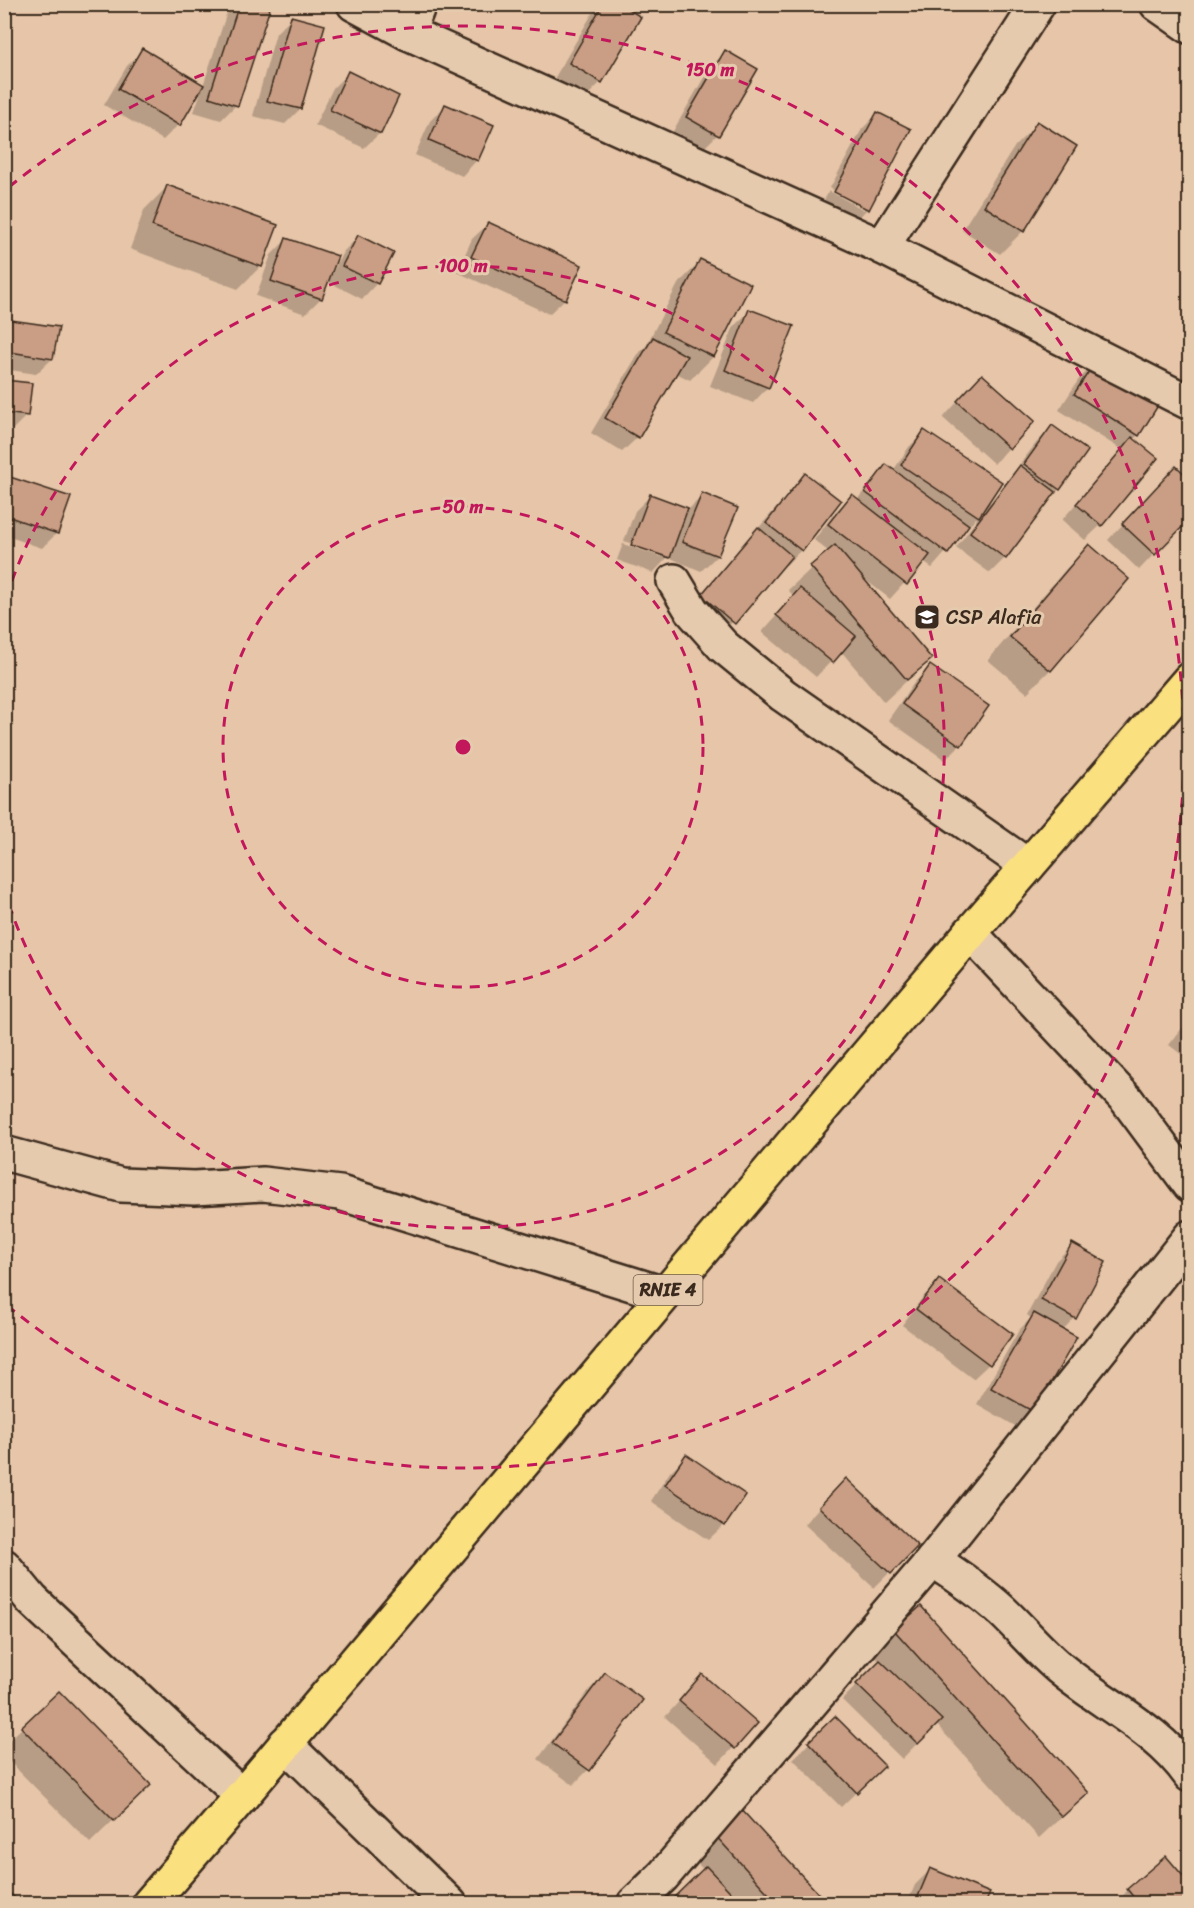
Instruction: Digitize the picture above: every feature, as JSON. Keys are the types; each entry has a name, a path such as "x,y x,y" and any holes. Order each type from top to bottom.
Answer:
{"main road":[{"name":"RNIE 4","path":"149,1904 970,933 1190,679"}],"street":[{"path":"354,4 413,19 882,247 1190,403"},
{"path":"882,247 1038,4"},
{"path":"1157,4 1190,27"},
{"path":"674,581 692,611 723,646 783,695 1028,866"},
{"path":"970,933 1127,1100 1190,1185"},
{"path":"4,1153 121,1185 194,1188 263,1184 340,1193 664,1294"},
{"path":"634,1904 663,1876 933,1560 1190,1238"},
{"path":"933,1560 969,1583 1003,1612 1061,1670 1143,1728 1181,1763 1190,1775"},
{"path":"4,1566 32,1600 242,1796"},
{"path":"285,1744 450,1904"}],"building":[{"path":"239,4 260,4 270,8 238,106 209,97"},
{"path":"603,4 620,4 641,17 602,83 569,63"},
{"path":"291,16 325,25 301,109 267,101"},
{"path":"142,48 204,85 180,126 118,89"},
{"path":"725,50 758,69 719,136 686,117"},
{"path":"348,71 399,96 381,134 330,110"},
{"path":"445,104 494,125 478,161 429,140"},
{"path":"877,112 911,129 869,210 834,192"},
{"path":"1037,121 1077,146 1024,232 984,206"},
{"path":"167,185 278,225 262,267 152,226"},
{"path":"488,222 582,265 566,300 471,257"},
{"path":"358,235 394,253 378,284 342,266"},
{"path":"286,238 338,256 322,299 271,281"},
{"path":"700,259 751,284 714,357 663,332"},
{"path":"749,309 794,326 769,388 725,370"},
{"path":"4,319 59,327 53,359 4,351"},
{"path":"653,337 687,356 639,438 605,418"},
{"path":"1095,362 1159,404 1139,436 1074,394"},
{"path":"982,374 1035,421 1010,449 957,401"},
{"path":"4,380 32,383 28,416 4,413"},
{"path":"1052,425 1088,451 1060,490 1024,464"},
{"path":"924,430 1002,482 979,517 901,465"},
{"path":"1132,437 1158,458 1102,526 1076,504"},
{"path":"886,464 969,525 948,554 865,492"},
{"path":"1020,465 1056,492 1006,559 970,532"},
{"path":"1176,466 1190,479 1190,519 1155,555 1122,524"},
{"path":"805,473 841,501 802,551 766,523"},
{"path":"7,476 71,497 58,534 4,515 4,482"},
{"path":"702,493 738,508 718,556 682,542"},
{"path":"650,494 688,508 670,558 631,545"},
{"path":"852,494 930,555 907,585 828,524"},
{"path":"758,527 792,556 735,624 701,595"},
{"path":"1089,544 1129,579 1051,671 1010,637"},
{"path":"835,545 932,659 907,680 810,566"},
{"path":"800,588 856,636 833,663 776,615"},
{"path":"930,665 989,706 961,746 902,704"},
{"path":"1072,1243 1106,1262 1076,1319 1041,1300"},
{"path":"939,1279 1013,1334 990,1365 916,1309"},
{"path":"1034,1313 1077,1337 1034,1412 991,1388"},
{"path":"686,1454 746,1495 725,1526 665,1485"},
{"path":"846,1478 918,1546 891,1574 819,1507"},
{"path":"921,1606 1089,1793 1062,1817 894,1630"},
{"path":"880,1660 942,1720 918,1744 856,1684"},
{"path":"605,1672 643,1700 590,1771 552,1743"},
{"path":"702,1674 758,1723 735,1749 679,1701"},
{"path":"59,1691 151,1785 114,1821 21,1727"},
{"path":"835,1716 885,1766 857,1793 808,1742"},
{"path":"740,1808 828,1904 778,1904 713,1833"},
{"path":"1166,1856 1190,1884 1190,1904 1139,1904 1127,1889"},
{"path":"706,1866 742,1904 667,1904"},
{"path":"930,1868 990,1893 985,1904 926,1904 917,1899"},
{"path":"4,1889 23,1904 4,1904"}],"place":[{"name":"CSP Alafia","path":"927,617"}]}
